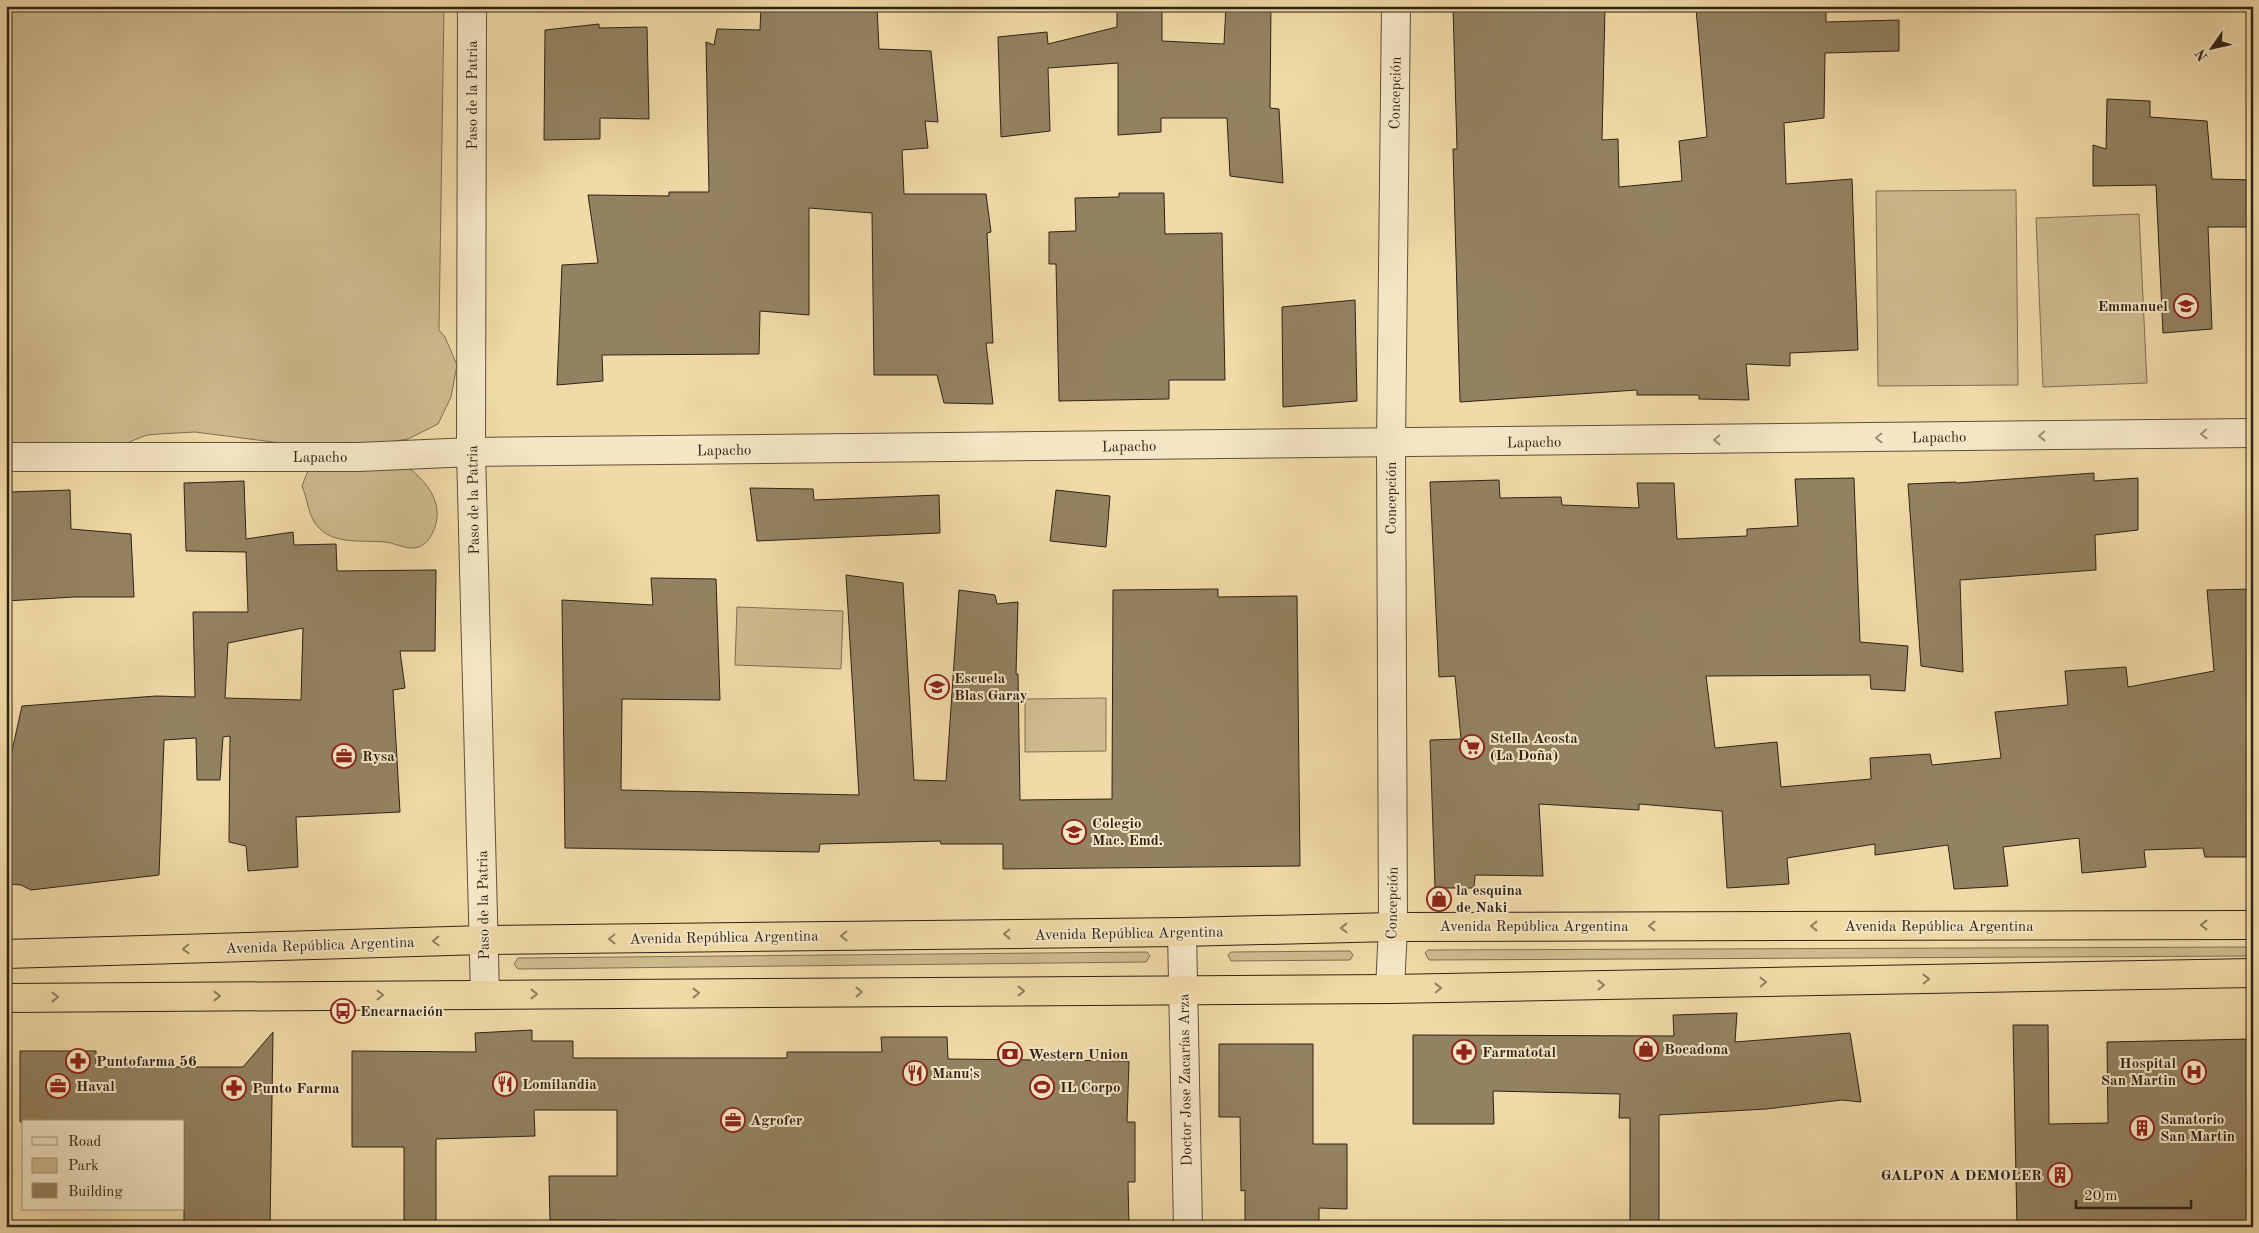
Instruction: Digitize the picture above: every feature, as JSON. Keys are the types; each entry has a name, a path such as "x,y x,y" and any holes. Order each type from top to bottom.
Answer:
{"highway":[{"name":"Avenida República Argentina","path":"6,954 484,940 1182,932 1393,927 2253,925"},
{"path":"6,998 1390,989 2253,972"}],"street":[{"name":"Paso de la Patria","path":"472,6 472,452 485,994"},
{"name":"Concepción","path":"1390,989 1393,927 1391,444 1396,6"},
{"name":"Lapacho","path":"6,457 359,457 472,452 1391,444 2253,433"},
{"name":"Doctor Jose Zacarías Arza","path":"1182,932 1188,1227"}],"green space":[{"path":"6,6 444,6 439,330 445,337 457,365 451,397 438,424 408,439 376,444 312,447 195,432 147,435 88,458 6,453"},
{"path":"2016,190 2018,385 1878,386 1876,191"},
{"path":"2139,214 2147,383 2043,387 2036,218"},
{"path":"403,464 412,470 427,486 436,503 436,523 431,536 423,545 411,548 385,542 342,539 333,537 315,524 302,486 309,468"},
{"path":"737,607 843,611 841,669 735,665"},
{"path":"1106,698 1106,751 1025,752 1025,699"},
{"path":"2253,947 2253,956 1429,960 1425,953 1428,950"},
{"path":"1350,951 1353,955 1350,960 1231,961 1228,955 1231,952"},
{"path":"1147,952 1150,956 1146,962 518,969 514,964 518,958"}],"building":[{"path":"761,6 791,6 791,12 844,6 877,6 879,49 931,51 938,122 925,121 928,148 902,150 904,194 986,194 991,232 987,233 993,343 986,343 993,404 944,403 937,375 874,375 872,213 809,208 809,315 760,311 759,354 602,355 603,381 557,385 562,265 598,263 588,195 669,196 669,192 709,192 706,42 714,45 717,29 760,30"},
{"path":"1162,6 1162,41 1224,44 1226,6 1271,6 1270,108 1279,109 1283,183 1230,176 1227,118 1161,118 1161,132 1118,135 1118,63 1048,68 1050,131 1001,137 998,37 1047,32 1048,44 1117,27 1117,7"},
{"path":"1453,6 1605,6 1602,140 1618,139 1619,187 1682,181 1679,141 1707,137 1696,8 1826,6 1826,22 1899,20 1899,51 1825,53 1824,118 1784,123 1786,184 1852,179 1858,350 1790,353 1790,366 1746,364 1749,400 1699,399 1699,395 1637,395 1637,390 1460,402 1453,149 1457,149"},
{"path":"599,24 599,28 647,27 649,119 600,118 600,139 544,140 545,30"},
{"path":"2107,99 2150,101 2150,117 2207,121 2212,179 2253,180 2253,227 2208,227 2212,329 2163,333 2156,185 2093,186 2093,145 2106,149"},
{"path":"1119,193 1164,193 1165,234 1222,233 1225,380 1169,380 1169,399 1059,401 1056,264 1049,264 1049,232 1076,231 1075,198 1119,197"},
{"path":"1355,300 1357,401 1283,407 1282,307"},
{"path":"2094,473 2094,481 2138,478 2138,530 2095,535 2096,570 1960,580 1963,672 1921,666 1908,484 1957,483"},
{"path":"1854,478 1860,642 1908,646 1905,691 1871,689 1870,675 1706,676 1715,748 1777,742 1781,787 1871,779 1870,758 1930,754 1932,765 2001,758 1995,712 2068,705 2065,671 2126,667 2128,687 2214,671 2207,590 2253,589 2253,857 2205,857 2203,848 2144,850 2146,867 2082,873 2079,838 2003,847 2008,886 1954,889 1948,845 1875,855 1875,844 1787,858 1789,884 1727,888 1722,811 1639,804 1639,810 1539,804 1543,876 1475,875 1474,888 1435,888 1430,740 1461,739 1455,676 1439,677 1430,482 1499,480 1500,498 1561,497 1562,505 1639,508 1637,483 1674,483 1677,539 1747,536 1747,529 1798,526 1795,479"},
{"path":"244,481 246,539 293,532 294,545 336,544 337,571 436,570 435,651 400,651 405,688 393,690 400,812 296,817 298,867 248,871 246,846 229,842 230,736 223,737 220,780 197,780 196,738 164,740 159,875 31,890 21,885 6,884 6,778 22,706 156,696 195,697 193,612 248,612 246,552 186,551 184,483","holes":["303,628 301,700 225,698 228,643"]},
{"path":"750,488 813,489 814,500 939,495 940,533 757,541"},
{"path":"70,490 71,529 131,534 134,597 74,597 6,601 6,552 12,553 10,492"},
{"path":"1056,490 1110,496 1106,547 1050,541"},
{"path":"846,575 903,583 914,780 946,781 959,590 995,595 997,604 1018,602 1016,674 1018,674 1020,800 1112,799 1113,590 1218,589 1218,597 1297,596 1300,866 1003,869 1003,844 941,844 940,841 820,844 819,852 565,848 562,600 653,605 651,578 716,579 720,700 622,699 621,790 859,795"},
{"path":"1737,1013 1735,1042 1850,1033 1861,1102 1842,1100 1766,1109 1659,1115 1659,1227 1630,1227 1630,1118 1619,1118 1620,1094 1493,1091 1494,1124 1413,1124 1413,1035 1674,1036 1673,1015"},
{"path":"2013,1025 2048,1025 2049,1124 2108,1123 2107,1042 2253,1039 2251,1227 2017,1227"},
{"path":"532,1030 532,1041 573,1041 573,1058 787,1058 787,1052 882,1052 881,1037 947,1037 948,1059 1129,1061 1127,1122 1135,1122 1135,1182 1128,1182 1129,1227 702,1227 614,1225 614,1220 550,1220 549,1176 617,1176 617,1110 534,1110 535,1136 436,1139 436,1227 404,1227 404,1147 352,1147 352,1051 476,1052 475,1033"},
{"path":"273,1032 270,1227 184,1227 185,1120 22,1120 20,1122 20,1051 96,1051 96,1067 243,1067"},
{"path":"1219,1044 1313,1044 1313,1144 1347,1144 1347,1209 1319,1208 1319,1227 1245,1227 1245,1190 1241,1191 1240,1117 1219,1117"}],"place":[{"name":"Emmanuel","path":"2186,306"},
{"name":"Escuela Blas Garay","path":"937,687"},
{"name":"Stella Acosta (La Doña)","path":"1472,747"},
{"name":"Rysa","path":"344,756"},
{"name":"Colegio Mac. Emd.","path":"1074,832"},
{"name":"la esquina de Naki","path":"1439,899"},
{"name":"Encarnación","path":"343,1011"},
{"name":"Bocadona","path":"1646,1049"},
{"name":"Farmatotal","path":"1464,1052"},
{"name":"Western Union","path":"1010,1054"},
{"name":"Puntofarma 56","path":"78,1061"},
{"name":"Hospital San Martin","path":"2194,1072"},
{"name":"Manu's","path":"915,1073"},
{"name":"Lomilandia","path":"505,1084"},
{"name":"Haval","path":"58,1086"},
{"name":"IL Corpo","path":"1042,1087"},
{"name":"Punto Farma","path":"234,1088"},
{"name":"Agrofer","path":"733,1120"},
{"name":"Sanatorio San Martin","path":"2142,1128"},
{"name":"GALPON A DEMOLER","path":"2060,1175"}]}
